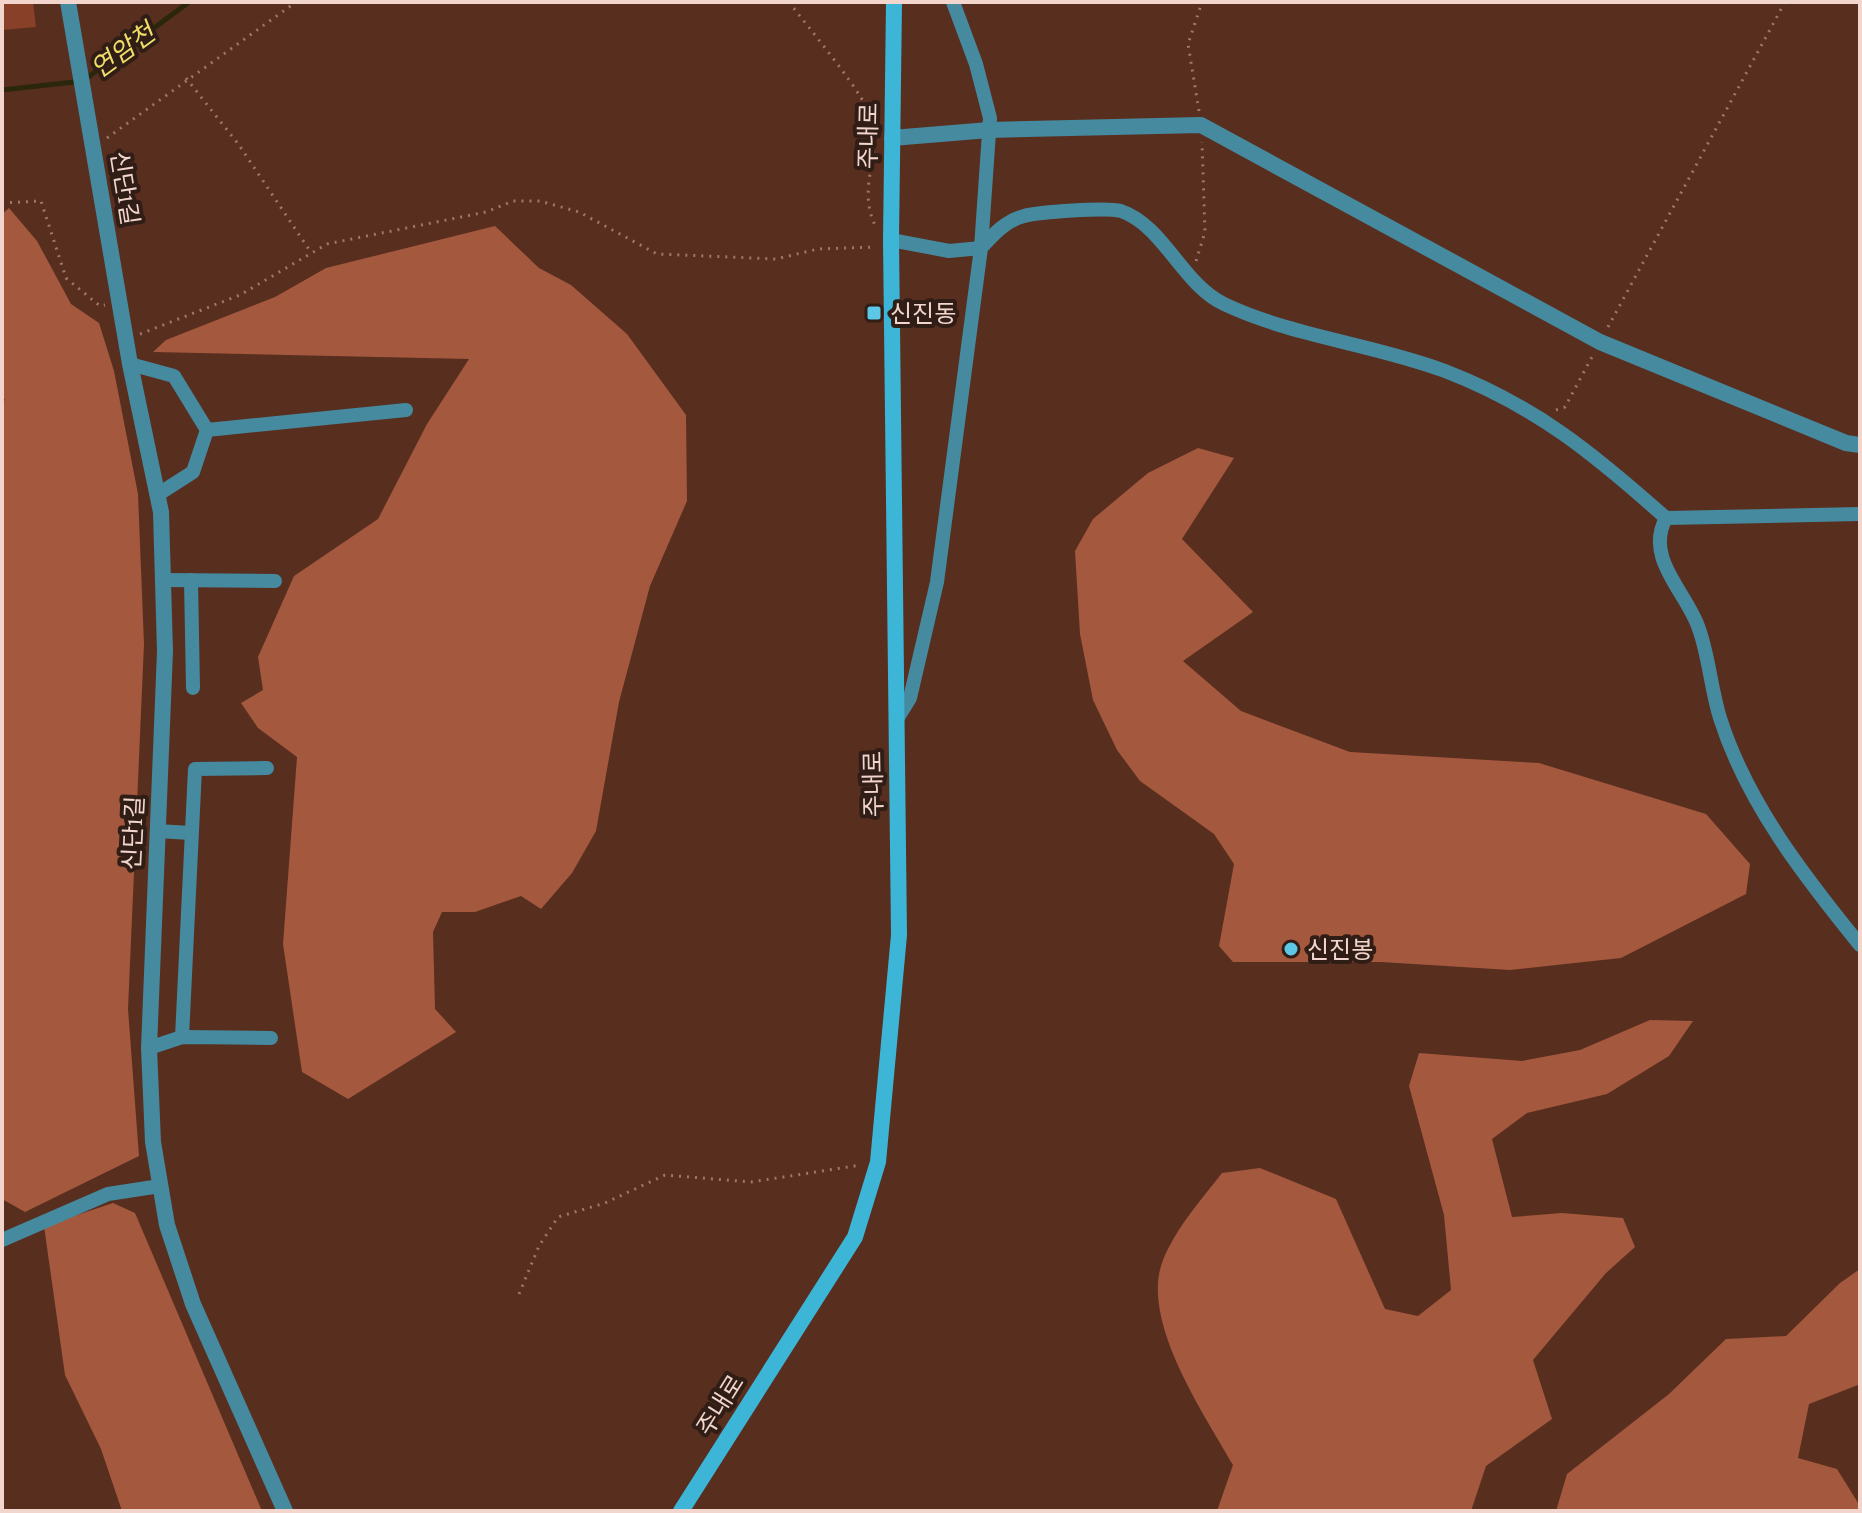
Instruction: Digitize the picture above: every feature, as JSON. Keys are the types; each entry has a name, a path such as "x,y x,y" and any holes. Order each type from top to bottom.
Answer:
{"main road":[{"name":"주내로","path":"681,1511 855,1237 878,1162 899,935 897,719 883,237 892,138 894,2"}],"street":[{"path":"897,719 910,698 937,582 981,248 990,118 976,64 953,2"},
{"name":"신단1길","path":"68,3 130,364 157,495 165,651 149,1048 153,1142 167,1225 193,1304 285,1511"},
{"path":"892,138 989,130 1201,125 1600,342 1846,443 1860,445"},
{"path":"883,237 949,251 981,248 1000,228 1024,216 1118,210 1139,220 1185,271 1222,303 1339,343 1444,371 1541,416 1608,466 1666,518 1860,514"},
{"path":"130,364 174,376 207,430 193,472 157,495"},
{"path":"207,430 406,410"},
{"path":"1666,518 1659,532 1665,568 1699,627 1720,718 1747,783 1805,877 1860,945"},
{"path":"163,580 275,581"},
{"path":"191,580 193,688"},
{"path":"182,1037 195,769 267,768"},
{"path":"157,831 191,833"},
{"path":"149,1048 182,1037 271,1038"},
{"path":"2,1240 108,1194 160,1186"}],"path":[{"path":"93,144 296,2"},
{"path":"126,340 240,295 276,277 311,252 371,234 486,212 513,201 540,201 579,212 657,254 776,259 818,249 882,248 883,237 869,212 866,190 875,144 873,118 789,2"},
{"path":"1541,416 1565,407 1785,2"},
{"path":"186,78 239,145 311,252"},
{"path":"2,203 41,201 66,278 100,306 119,302"},
{"path":"519,1294 539,1246 558,1217 605,1203 665,1175 751,1182 878,1162"}],"shaded area":[{"path":"2,2 33,2 36,27 2,30"},
{"path":"9,208 37,241 71,304 99,323 114,371 138,494 144,644 128,1009 139,1156 25,1212 2,1199 2,402 5,400 2,396 2,214"},
{"path":"495,226 539,268 571,285 627,334 686,415 687,501 650,586 619,702 596,831 572,873 541,909 521,896 475,912 442,912 433,932 435,1009 456,1032 348,1099 302,1072 283,944 297,757 258,728 241,703 263,690 258,657 294,576 378,519 427,424 469,359 153,352 166,340 275,297 326,268"},
{"path":"1198,448 1234,458 1182,539 1253,612 1183,661 1241,711 1350,752 1539,763 1706,814 1750,864 1746,894 1621,958 1510,970 1381,962 1233,962 1219,946 1234,864 1214,834 1140,781 1117,750 1093,700 1080,634 1075,551 1093,519 1148,473"},
{"path":"1650,1020 1693,1021 1669,1056 1607,1094 1527,1113 1492,1139 1512,1217 1562,1213 1623,1218 1635,1247 1606,1273 1533,1360 1552,1419 1486,1466 1471,1511 1217,1511 1233,1465 1178,1366 1160,1310 1158,1284 1163,1260 1175,1237 1222,1173 1260,1168 1336,1199 1385,1309 1418,1316 1451,1290 1444,1215 1409,1086 1419,1053 1522,1061 1580,1050"},
{"path":"113,1203 135,1213 262,1511 122,1511 101,1449 65,1375 44,1226"},
{"path":"1860,1269 1860,1380 1858,1385 1809,1404 1798,1458 1837,1469 1860,1506 1859,1511 1556,1511 1567,1474 1669,1394 1726,1339 1786,1336 1840,1283"}],"waterway":[{"name":"연암천","path":"2,90 83,81 189,2"}],"place":[{"name":"신진동","path":"874,313"},
{"name":"신진봉","path":"1291,949"}]}
